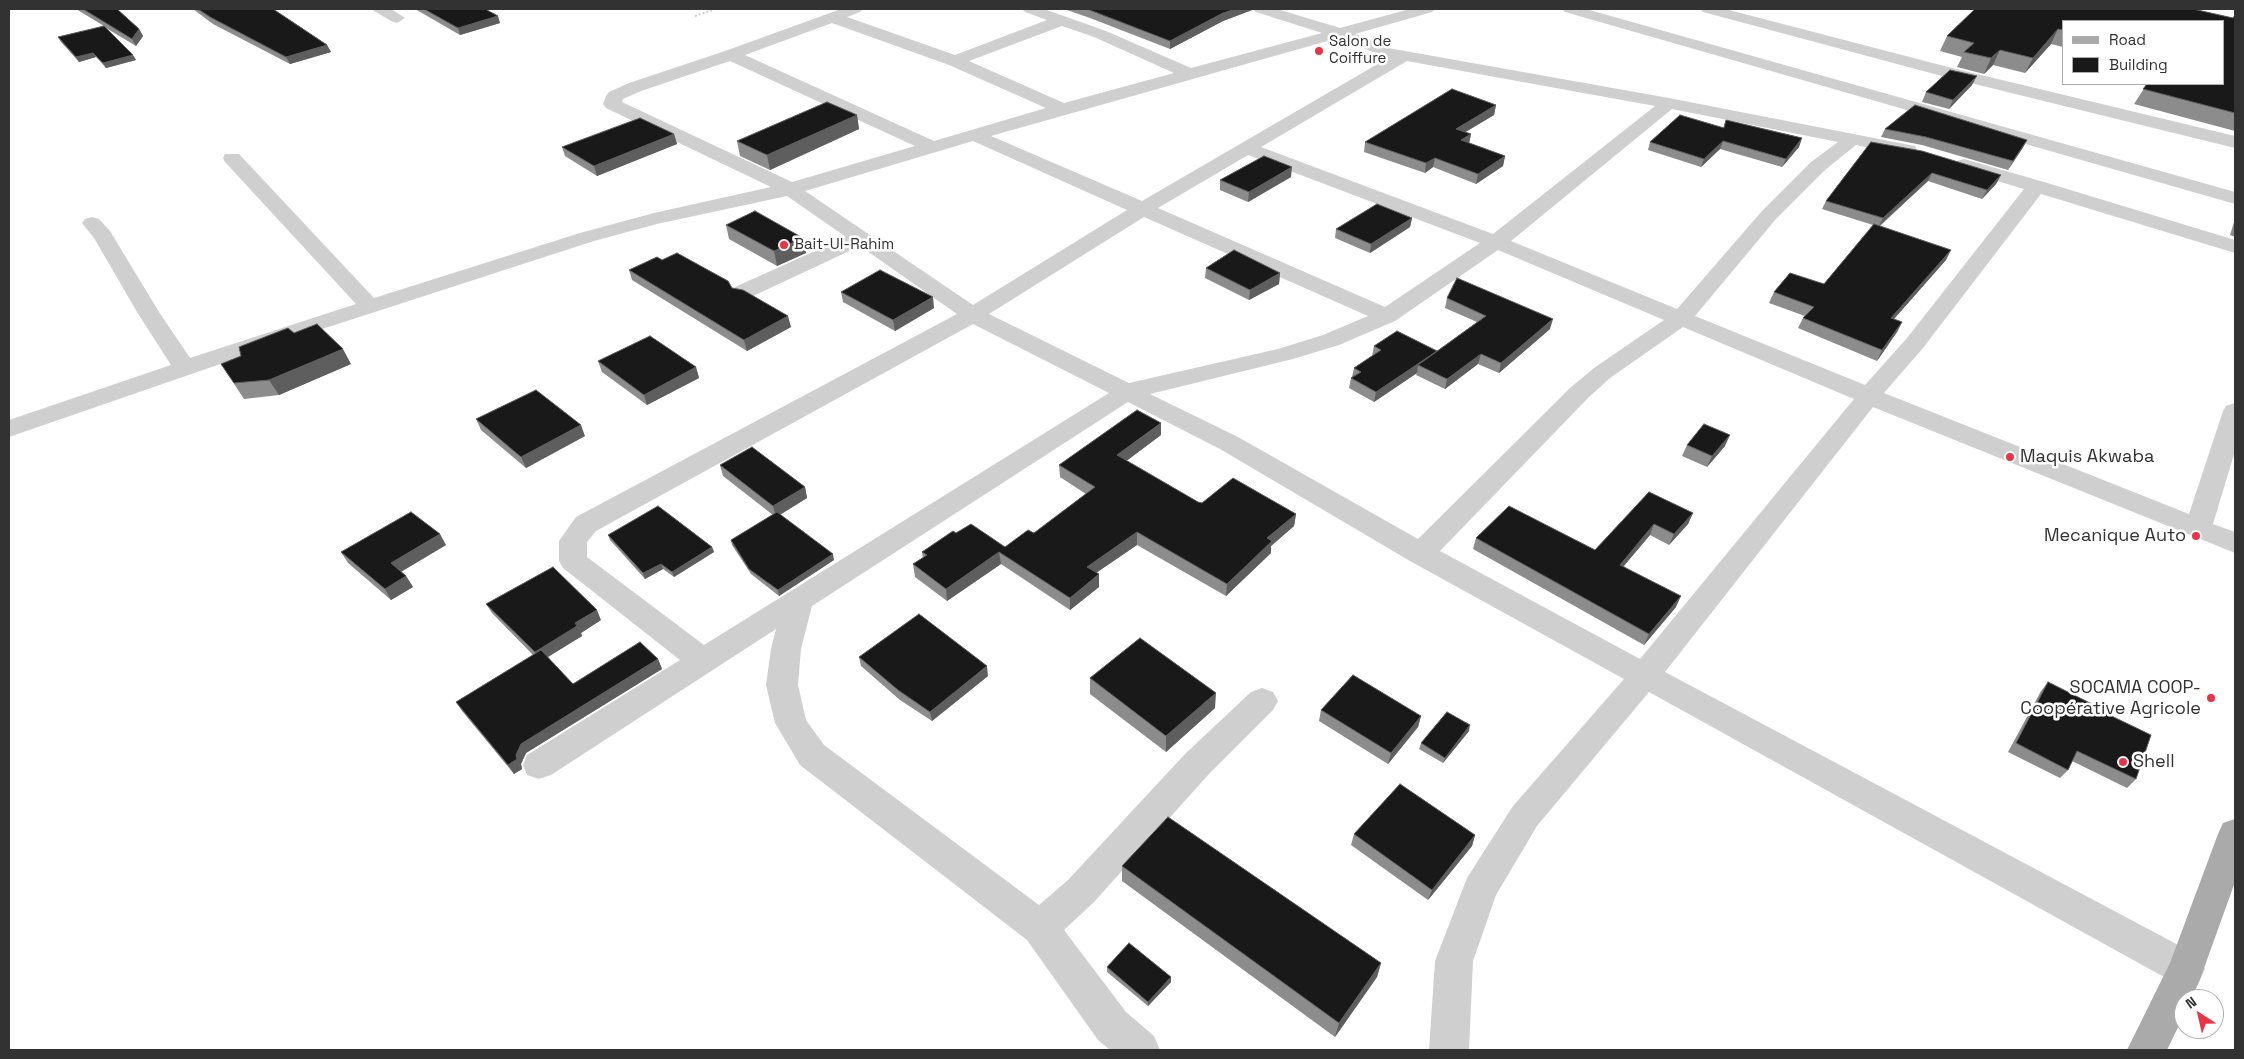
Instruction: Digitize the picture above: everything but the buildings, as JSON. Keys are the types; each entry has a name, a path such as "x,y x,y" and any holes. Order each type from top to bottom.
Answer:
{"main road":[{"path":"2147,1050 2186,969 2235,834"}],"street":[{"path":"379,9 397,18"},
{"path":"855,9 731,55 635,87 615,96 612,104 790,189 973,315 1229,442 1420,554 2186,969"},
{"path":"1030,9 1062,20 1188,73"},
{"path":"1261,9 1340,33 1384,52 1669,103 1853,139 1937,158 2037,186 2235,247"},
{"path":"9,429 370,306 587,237 790,189 1062,108 1427,9"},
{"path":"1570,9 2235,198"},
{"path":"1708,9 1948,72 2235,142"},
{"path":"834,18 955,61 1062,108"},
{"path":"955,61 1062,20"},
{"path":"731,55 932,147"},
{"path":"703,661 573,562 573,541 586,524 973,315 1143,209 1405,55"},
{"path":"539,765 1129,391 1286,354 1331,340 1387,316 1496,242 1669,103"},
{"path":"974,135 1387,316"},
{"path":"1420,554 1579,393 1602,373 1680,319 1769,215 1818,166 1853,139"},
{"path":"1246,148 1496,242 1869,396 2235,543"},
{"path":"232,158 370,306"},
{"path":"1449,1050 1454,961 1480,888 1525,816 1645,675 1869,396 1915,344 2037,186"},
{"path":"92,223 104,235 148,312 185,368"},
{"path":"743,292 861,238"},
{"path":"2198,528 2235,411"},
{"path":"799,601 786,649 782,685 791,723 812,755 1040,928 1112,1026 1140,1050"},
{"path":"1040,928 1082,891 1197,764 1262,702"}],"path":[{"path":"695,16 715,9"}],"place":[{"name":"Salon de Coiffure","path":"1319,51"},
{"name":"Bait-Ul-Rahim","path":"784,245"},
{"name":"Maquis Akwaba","path":"2010,457"},
{"name":"Mecanique Auto","path":"2196,536"},
{"name":"SOCAMA COOP- Coopérative Agricole","path":"2211,698"},
{"name":"Shell","path":"2123,762"}]}
